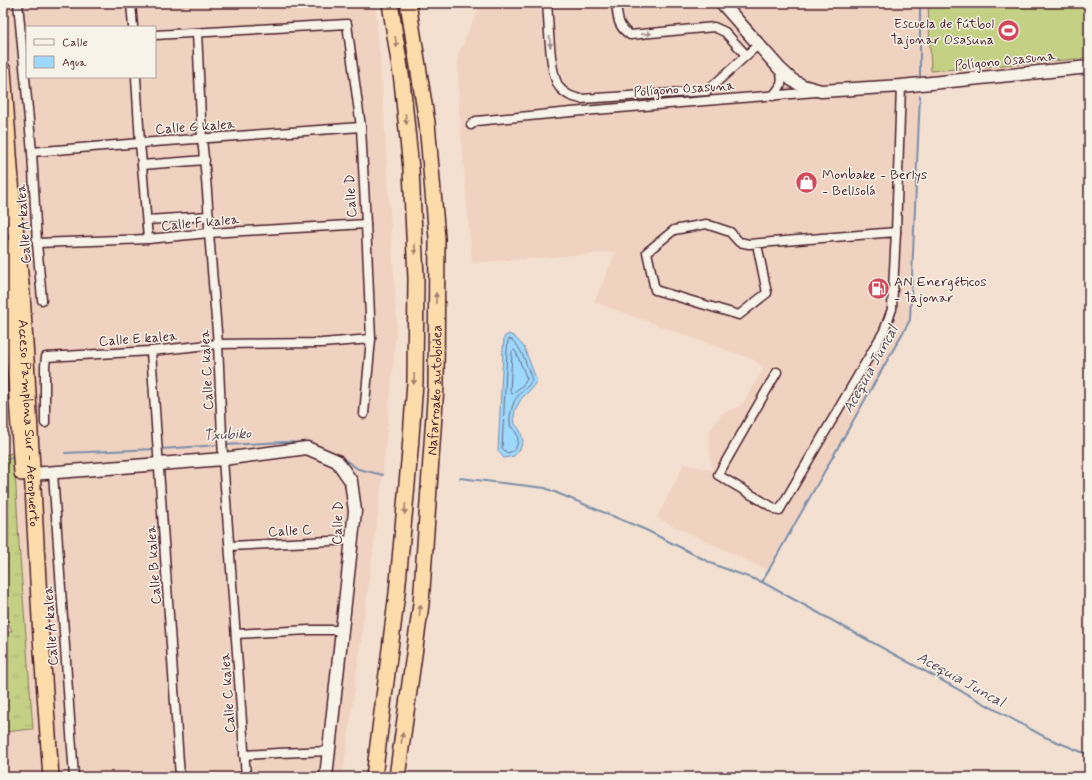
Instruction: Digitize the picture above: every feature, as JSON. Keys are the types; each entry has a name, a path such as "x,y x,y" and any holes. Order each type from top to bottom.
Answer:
{"highway":[{"name":"Nafarroako autobidea","path":"374,777 397,593 410,451 414,382 416,278 411,169 403,88 390,3"},
{"name":"Nafarroako autobidea","path":"397,777 421,596 436,386 437,238 427,122 408,3"},
{"path":"417,3 436,128 440,198 437,238"},
{"name":"Acceso Pamplona Sur - Aeropuerto","path":"3,70 12,196 22,294 21,372 44,777"},
{"name":"Acceso Pamplona Sur - Aeropuerto","path":"3,187 7,344"},
{"path":"7,344 16,340 18,333 17,310 22,294"},
{"path":"7,344 18,346 20,350 21,372"},
{"path":"3,356 21,372"},
{"name":"Acceso Pamplona Sur - Aeropuerto","path":"21,372 32,474 41,637 51,777"}],"street":[{"name":"Calle A kalea","path":"18,3 24,40 26,68"},
{"path":"131,3 133,26"},
{"path":"547,3 553,73 559,87 567,95 581,99 708,91 759,44"},
{"path":"616,3 618,22 623,30 630,35 714,27 725,32 746,56"},
{"path":"722,3 780,69 792,80 803,86 820,91"},
{"name":"Calle D","path":"197,33 348,24 361,127 371,339 364,414"},
{"path":"156,35 197,33"},
{"name":"Calle C kalea","path":"197,33 202,138 205,160 218,344 223,458 246,777"},
{"name":"Polígono Osasuna","path":"471,125 476,121 571,112 820,91 901,86 1089,67"},
{"path":"773,96 780,88 782,82 783,78 780,69"},
{"name":"Calle A kalea","path":"27,78 42,300"},
{"path":"136,78 148,239"},
{"path":"777,372 718,475 779,511 884,331 892,309 901,86"},
{"name":"Calle G kalea","path":"32,152 361,127"},
{"path":"142,164 205,160"},
{"path":"147,220 209,216"},
{"name":"Calle F kalea","path":"37,243 148,239 209,233 366,224"},
{"path":"757,244 767,293 739,315 655,290 647,252 674,230 706,224 730,232 739,242 750,244 896,232"},
{"name":"Calle E kalea","path":"45,423 46,357 151,351 218,344 322,343 371,339"},
{"name":"Calle B kalea","path":"151,351 180,777"},
{"name":"Calle D","path":"32,474 53,473 159,458 223,458 307,448 337,461 351,481 355,511 326,777"},
{"name":"Calle A kalea","path":"53,473 74,777"},
{"name":"Calle C","path":"230,546 352,540"},
{"path":"236,634 309,630 342,630"},
{"path":"244,755 329,751"}],"shaded area":[{"path":"3,3 375,3 380,57 397,323 383,475 343,777 3,777 3,732 33,729 19,544 8,336 3,281"},
{"path":"481,3 1089,3 1089,71 920,90 910,320 767,570 657,518 684,464 712,470 708,433 722,414 742,405 764,368 754,360 594,302 616,252 472,263 459,110 458,55"}],"green space":[{"name":"Escuela de fútbol Tajonar Osasuna","path":"928,3 1089,3 1089,58 931,71"},
{"path":"14,452 19,544 33,729 3,732 3,635 12,631 3,611 3,517 5,513 3,507 3,456"}],"water":[{"path":"509,334 515,337 524,347 537,381 521,399 515,410 515,424 520,430 523,441 520,449 514,456 504,458 498,451 504,337"}],"waterway":[{"name":"Acequia Juncal","path":"920,3 920,76"},
{"name":"Acequia Juncal","path":"762,582 910,320 920,96"},
{"name":"Txubiko","path":"224,445 284,442 303,443"},
{"name":"Txubiko","path":"160,449 220,445"},
{"name":"Txubiko","path":"317,446 335,454"},
{"name":"Txubiko","path":"65,453 156,449"},
{"name":"Txubiko","path":"341,457 358,469 383,475"},
{"name":"Txubiko","path":"3,459 13,458"},
{"name":"Acequia Juncal","path":"460,478 545,488 646,530 715,565 762,582 1045,737 1089,755"}],"place":[{"name":"Escuela de fútbol Tajonar Osasuna","path":"1009,31"},
{"name":"Monbake - Berlys - Bellsolá","path":"806,182"},
{"name":"AN Energéticos - Tajonar","path":"879,289"}]}
